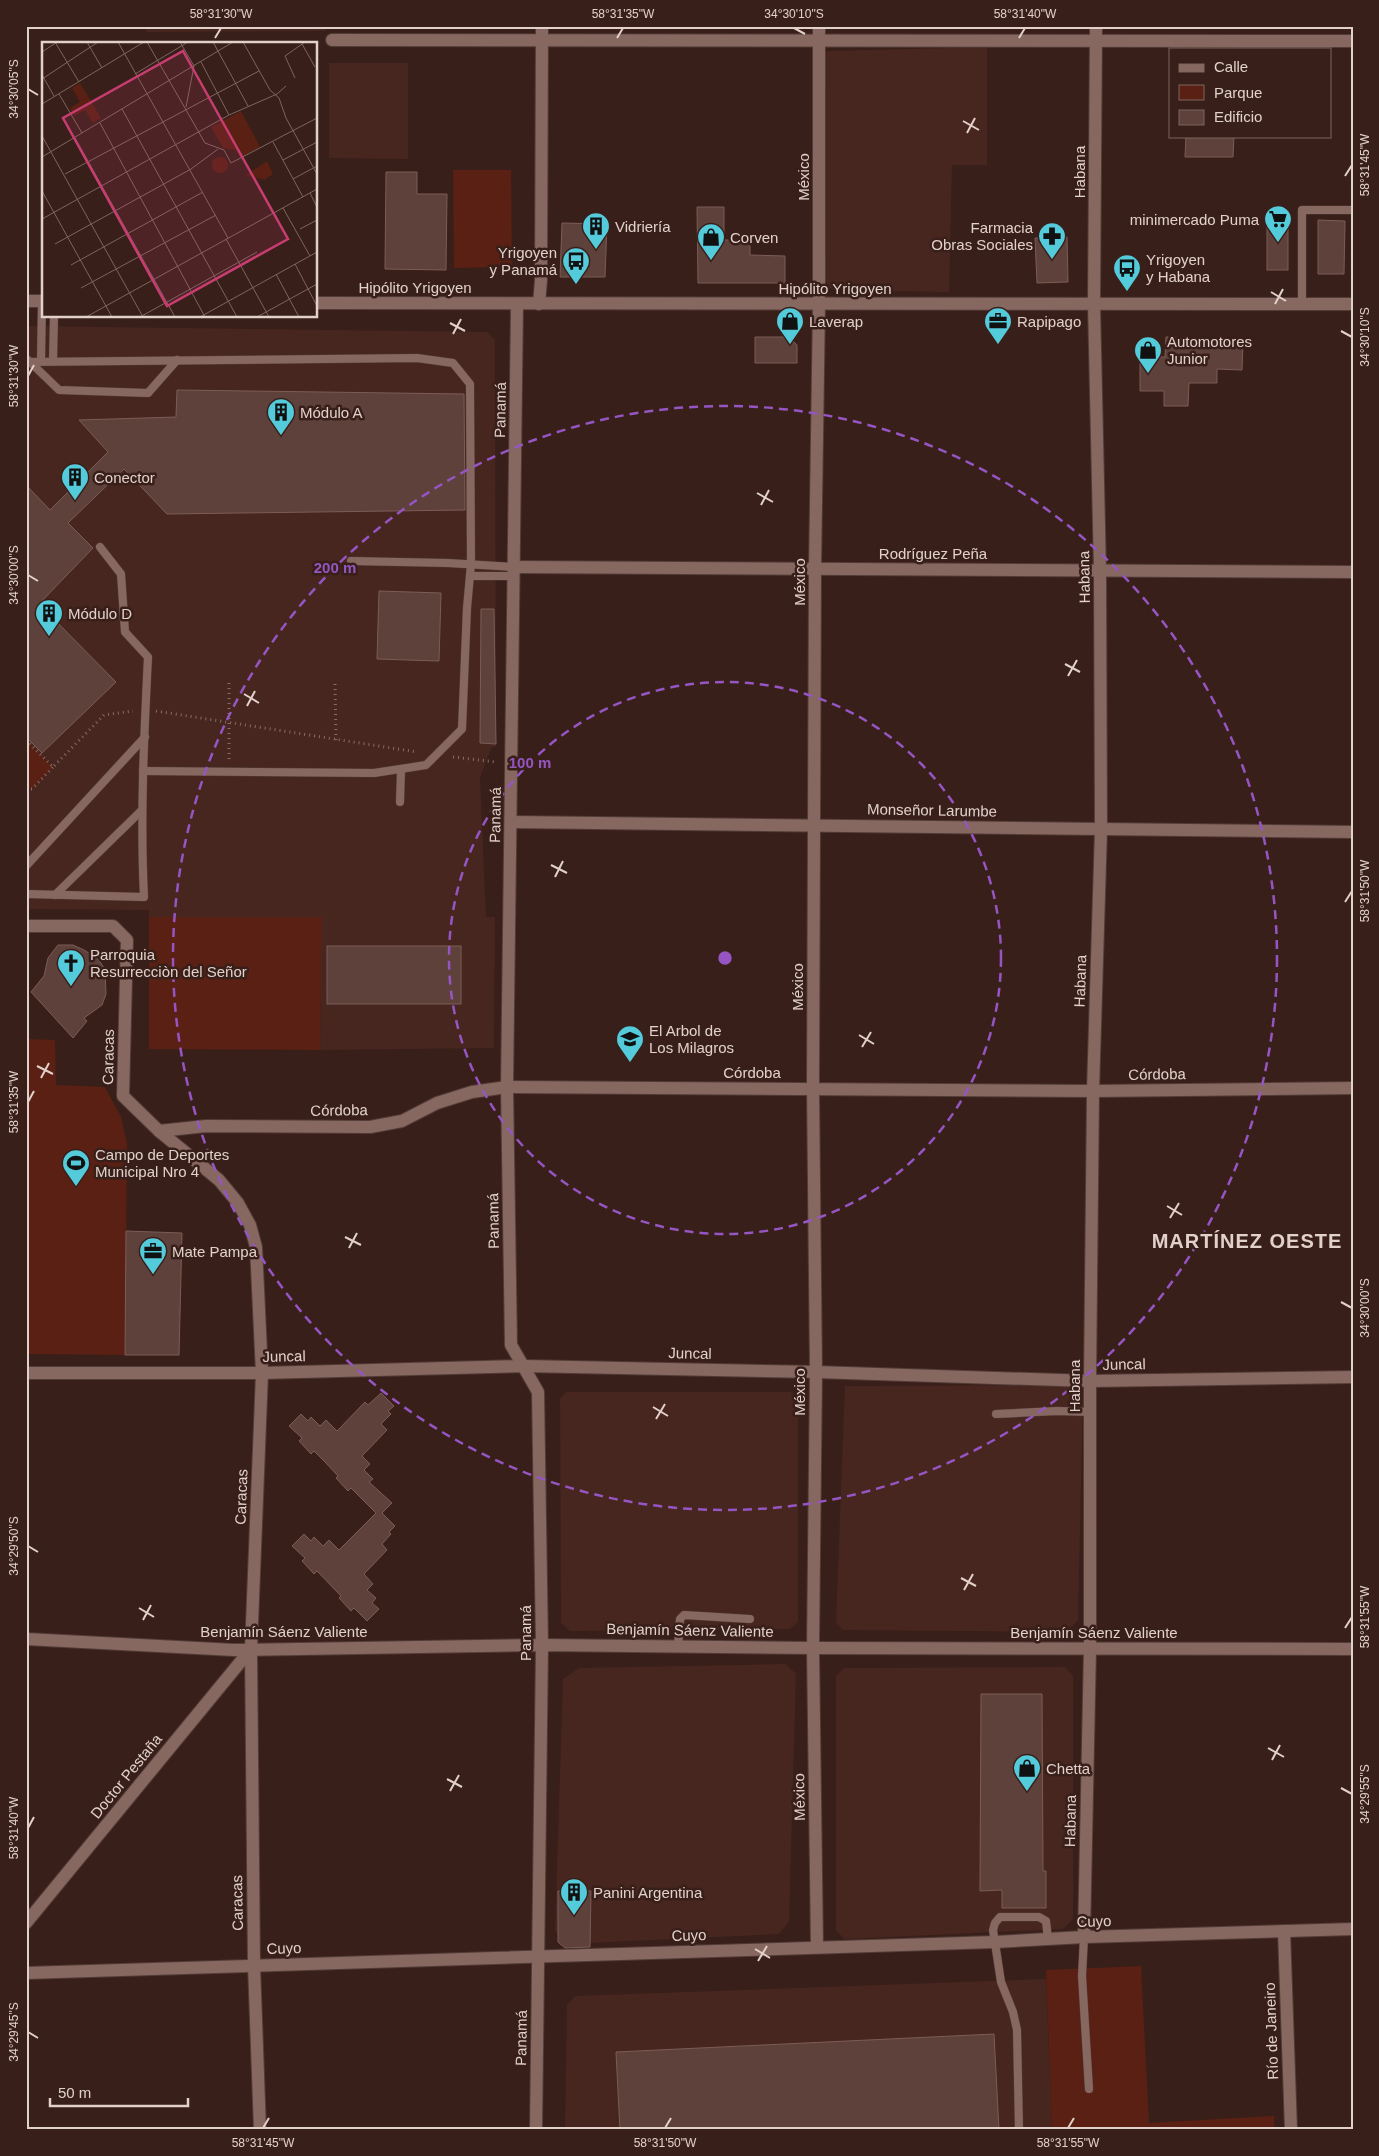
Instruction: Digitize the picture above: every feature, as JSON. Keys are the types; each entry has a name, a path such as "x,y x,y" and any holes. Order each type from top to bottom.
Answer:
{"street":[{"path":"539,304 541,280 542,26"},
{"name":"México","path":"817,1947 813,1648 816,1372 813,1088 815,568 820,304 819,26"},
{"name":"Habana","path":"1084,1937 1090,1648 1093,1091 1101,829 1100,570 1094,304 1096,26"},
{"path":"332,40 1353,42"},
{"path":"26,301 42,301"},
{"name":"Hipólito Yrigoyen","path":"318,303 1353,304"},
{"name":"Panamá","path":"516,304 507,1087 511,1345 538,1392 542,1645 536,2130"},
{"name":"Rodríguez Peña","path":"513,571 815,568 1353,572"},
{"name":"Monseñor Larumbe","path":"511,822 1353,832"},
{"name":"Caracas","path":"26,926 113,926 127,940 124,1096 159,1131 197,1160 219,1180 238,1204 250,1225 256,1247 262,1373 251,1649 254,1965 260,2130"},
{"name":"Córdoba","path":"159,1131 206,1126 370,1127 402,1121 437,1103 472,1092 507,1087 1093,1091 1353,1088"},
{"name":"Juncal","path":"26,1373 262,1373 524,1366 816,1372 1090,1381 1353,1377"},
{"name":"Benjamín Sáenz Valiente","path":"26,1639 251,1649 542,1645 813,1648 1353,1649"},
{"name":"Doctor Pestaña","path":"26,1923 251,1649"},
{"name":"Cuyo","path":"26,1973 1353,1929"},
{"name":"Río de Janeiro","path":"1284,1931 1291,2130"}],"lane":[{"path":"1302,304 1302,210 1353,210"},
{"path":"41,361 42,318"},
{"path":"53,361 54,318"},
{"path":"27,361 417,358 453,363 470,384 471,564 462,730 426,765 401,770 374,773 143,771"},
{"path":"27,361 59,390 148,393 177,360"},
{"path":"26,894 144,896 142,810 148,657 125,632 121,574 100,547"},
{"path":"351,561 471,564 513,571"},
{"path":"470,576 513,571"},
{"path":"26,866 145,737"},
{"path":"400,802 401,770"},
{"path":"55,895 142,810"},
{"path":"996,1414 1057,1410 1090,1412"},
{"path":"678,1646 680,1618 684,1615 750,1619"},
{"path":"1019,2130 1017,2030 1014,2012 1001,1982 995,1942 995,1923 1000,1918 1039,1917 1046,1921 1048,1939"},
{"path":"1084,1937 1082,1976 1089,2089"}],"path":[{"path":"229,681 229,772"},
{"path":"335,684 336,741"},
{"path":"26,789 32,789 104,715 146,709 336,741 512,764"},
{"path":"26,740 53,767"}],"shaded area":[{"path":"146,26 325,26 325,31 146,32"},
{"path":"987,47 987,165 952,165 949,292 834,290 829,287 826,281 823,62 827,51"},
{"path":"329,63 408,63 408,159 329,158"},
{"path":"26,326 487,332 495,340 496,746 491,748 480,778 486,917 495,917 494,1048 320,1050 321,917 149,917 149,910 26,909"},
{"path":"1075,1385 1083,1394 1078,1620 1066,1632 842,1630 836,1622 845,1386"},
{"path":"566,1392 791,1392 798,1398 798,1622 790,1629 570,1631 561,1623 560,1398"},
{"path":"786,1664 796,1674 789,1922 779,1934 566,1944 555,1931 563,1679 579,1668"},
{"path":"1065,1667 1073,1676 1073,1919 1063,1929 845,1939 836,1931 836,1676 844,1668"},
{"path":"1046,1979 1052,2130 565,2130 567,2005 575,1996"}],"green space":[{"path":"453,170 511,170 512,267 454,268"},
{"path":"26,740 53,767 32,789 26,789"},
{"path":"149,917 322,917 320,1050 149,1049"},
{"name":"Campo de Deportes Municipal Nro 4","path":"26,1039 55,1040 56,1085 105,1087 121,1117 127,1143 125,1355 26,1354"},
{"path":"1141,1966 1149,2123 1274,2116 1274,2130 1052,2130 1046,1970"}],"building":[{"path":"1186,138 1234,138 1233,157 1185,157"},
{"path":"386,172 417,172 417,194 447,194 446,270 385,269"},
{"path":"697,207 724,207 724,240 750,240 750,255 785,256 785,283 698,283"},
{"name":"minimercado Puma","path":"1267,217 1288,217 1288,270 1267,270"},
{"path":"1318,220 1345,221 1344,274 1318,274"},
{"path":"562,223 607,224 605,277 560,277"},
{"name":"Farmacia Obras Sociales","path":"1067,237 1068,282 1037,283 1035,238"},
{"path":"755,337 789,337 797,345 797,363 755,363"},
{"path":"1166,337 1243,340 1242,370 1217,369 1217,383 1189,383 1188,406 1164,406 1164,391 1140,391 1140,357 1165,357"},
{"name":"Módulo A","path":"177,390 464,394 465,510 167,514 124,469 68,523 93,548 39,604 116,682 42,753 26,737 26,485 50,510 108,452 79,420 176,417"},
{"path":"379,591 441,593 439,661 377,659"},
{"path":"481,609 494,609 496,744 480,743"},
{"name":"Parroquia Resurrecciòn del Señor","path":"58,945 73,945 84,950 98,959 105,969 106,994 102,1005 84,1018 87,1021 73,1038 31,992 44,976 48,958"},
{"path":"327,946 461,946 461,1004 327,1004"},
{"name":"Mate Pampa","path":"126,1231 182,1233 179,1355 125,1355"},
{"path":"381,1393 394,1406 388,1411 391,1414 381,1424 387,1430 362,1456 370,1464 364,1470 373,1479 369,1482 392,1503 382,1513 395,1526 382,1544 387,1550 364,1574 373,1584 367,1590 376,1598 372,1603 379,1609 367,1621 354,1608 351,1611 339,1598 341,1596 317,1571 314,1574 302,1561 305,1558 292,1546 304,1534 311,1541 314,1537 323,1546 329,1540 339,1550 376,1513 351,1488 348,1491 336,1478 338,1476 314,1451 311,1454 299,1441 302,1438 289,1426 301,1414 308,1421 311,1417 320,1426 326,1420 337,1431 365,1402 368,1405"},
{"path":"981,1694 1042,1694 1043,1871 1046,1871 1046,1908 1002,1908 1002,1890 980,1891"},
{"name":"Panini Argentina","path":"558,1891 591,1891 590,1947 565,1948 558,1942"},
{"path":"994,2034 999,2130 620,2130 616,2052"}],"place":[{"name":"minimercado Puma","path":"1278,243"},
{"name":"Vidriería","path":"596,250"},
{"name":"Farmacia Obras Sociales","path":"1052,260"},
{"name":"Corven","path":"711,261"},
{"name":"Yrigoyen y Panamá","path":"576,285"},
{"name":"Yrigoyen y Habana","path":"1127,292"},
{"name":"Laverap","path":"790,345"},
{"name":"Rapipago","path":"998,345"},
{"name":"Automotores Junior","path":"1148,374"},
{"name":"Módulo A","path":"281,436"},
{"name":"Conector","path":"75,501"},
{"name":"Módulo D","path":"49,637"},
{"name":"Parroquia Resurrecciòn del Señor","path":"71,987"},
{"name":"El Arbol de Los Milagros","path":"630,1063"},
{"name":"Campo de Deportes Municipal Nro 4","path":"76,1187"},
{"name":"Mate Pampa","path":"153,1275"},
{"name":"Chetta","path":"1027,1792"},
{"name":"Panini Argentina","path":"574,1916"}],"district":[{"name":"MARTÍNEZ OESTE","path":"1247,1241"}]}
